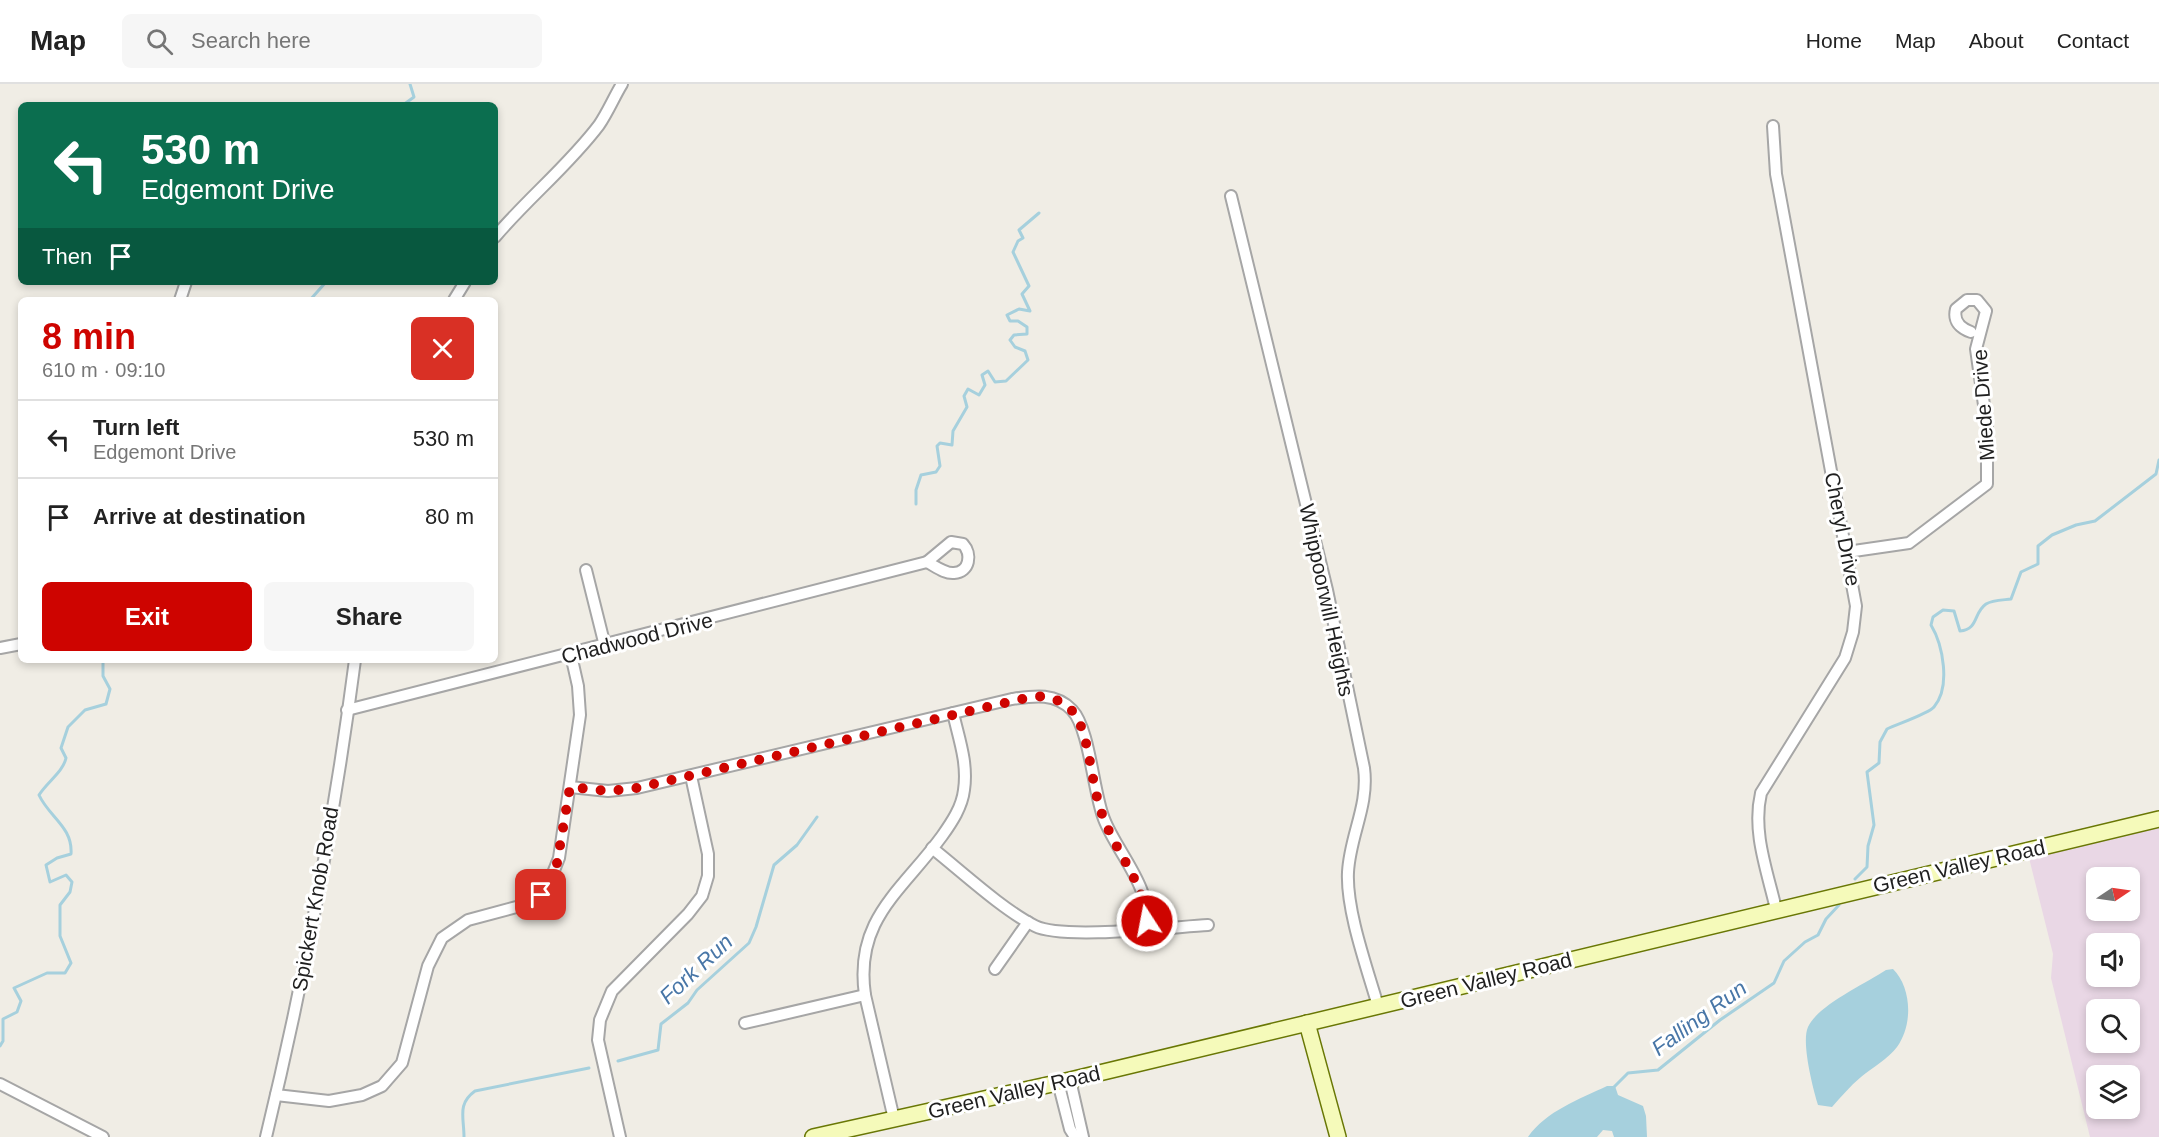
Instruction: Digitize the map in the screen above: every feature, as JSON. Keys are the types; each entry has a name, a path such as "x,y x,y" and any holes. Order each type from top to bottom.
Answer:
{"street":[{"path":"498,233 523,203 576,152 601,123 622,84"},
{"name":"Cheryl Drive","path":"1773,126 1776,174 1856,606 1853,632 1845,658 1761,793 1756,811 1757,829 1776,909"},
{"name":"Whippoorwill Heights","path":"1231,196 1327,590 1364,768 1365,798 1350,856 1348,884 1378,1006"},
{"name":"Miede Drive","path":"1847,552 1909,543 1987,484 1987,426 1976,349 1986,310 1977,300 1967,300 1959,305 1955,319 1961,327 1971,332"},
{"name":"Chadwood Drive","path":"347,710 571,655 927,562"},
{"path":"586,570 604,646"},
{"path":"0,648 18,645"},
{"path":"276,1095 309,1101 340,1100 372,1091 390,1080 407,1052 428,966 442,938 468,920 524,905 547,888 559,858 580,705 571,655"},
{"name":"Spickert Knob Road","path":"266,1137 308,953 327,846 355,663"},
{"path":"570,787 616,791 691,776 953,713 1035,696 1056,699 1073,711 1082,728 1106,826 1142,893 1147,921 1145,929"},
{"path":"894,1119 865,995 863,963 873,925 887,901 952,821 964,792 965,765 953,713"},
{"path":"620,1137 598,1040 600,1020 612,991 688,914 702,896 708,876 708,854 691,776"},
{"name":"Green Valley Road","path":"813,1137 1064,1081 2159,819"},
{"path":"932,848 1028,922 1045,929 1070,932 1208,926"},
{"path":"995,969 1028,922"},
{"path":"744,1023 865,995"},
{"path":"1308,1023 1338,1137"},
{"path":"1064,1081 1070,1130 1075,1137"},
{"path":"1064,1081 1083,1137"},
{"path":"0,1084 103,1137"}],"shaded area":[{"path":"2159,819 2159,1137 2090,1137 2051,978 2053,954 2027,850"}],"water":[{"path":"1893,969 1904,986 1907,996 1908,1018 1902,1038 1894,1051 1857,1080 1832,1107 1818,1105 1807,1054 1808,1027 1821,1011 1832,1003 1886,970"},
{"path":"1607,1086 1615,1086 1618,1095 1643,1106 1647,1137 1614,1137 1612,1131 1603,1130 1597,1137 1528,1137 1535,1128 1554,1113"}],"waterway":[{"path":"407,102 414,97 410,84"},
{"name":"Fork Run","path":"916,504 916,490 921,475 936,472 940,466 937,446 940,443 952,445 953,431 967,407 964,396 968,389 979,395 985,385 982,375 988,371 995,382 1006,381 1028,360 1025,351 1015,347 1010,340 1014,335 1027,334 1027,327 1018,321 1010,321 1007,315 1019,309 1030,311 1022,294 1029,286 1013,252 1018,241 1023,238 1019,230 1039,213"},
{"path":"313,297 323,285"},
{"name":"Falling Run","path":"1855,879 1867,867 1868,846 1874,825 1867,772 1879,763 1880,742 1887,729 1931,710 1939,699 1942,689 1944,678 1942,654 1931,625 1933,617 1943,610 1954,611 1960,631 1966,630 1973,624 1986,604 2011,599 2021,572 2038,564 2038,546 2052,535 2076,525 2095,521 2156,474 2159,460"},
{"path":"0,1046 3,1041 3,1019 17,1012 21,1001 14,988 47,973 65,973 71,963 60,936 60,905 70,892 72,882 66,875 50,882 46,865 57,858 71,854 71,845 64,829 39,795 64,763 66,758 61,748 68,727 85,710 106,704 110,689 103,676 103,663"},
{"name":"Fork Run","path":"618,1061 658,1050 661,1024 688,1003 697,990 749,943 774,865 797,845 817,817"},
{"name":"Falling Run","path":"1613,1088 1628,1073 1658,1070 1720,1020 1774,983 1784,961 1805,942 1818,935 1826,919 1839,905"},
{"name":"Fork Run","path":"464,1137 464,1106 469,1096 475,1091 589,1068"}],"route":[{"path":"541,895 552,879 559,858 570,787 608,791 637,788 1012,699 1046,696 1065,704 1078,719 1101,813 1142,893 1147,921"}]}
